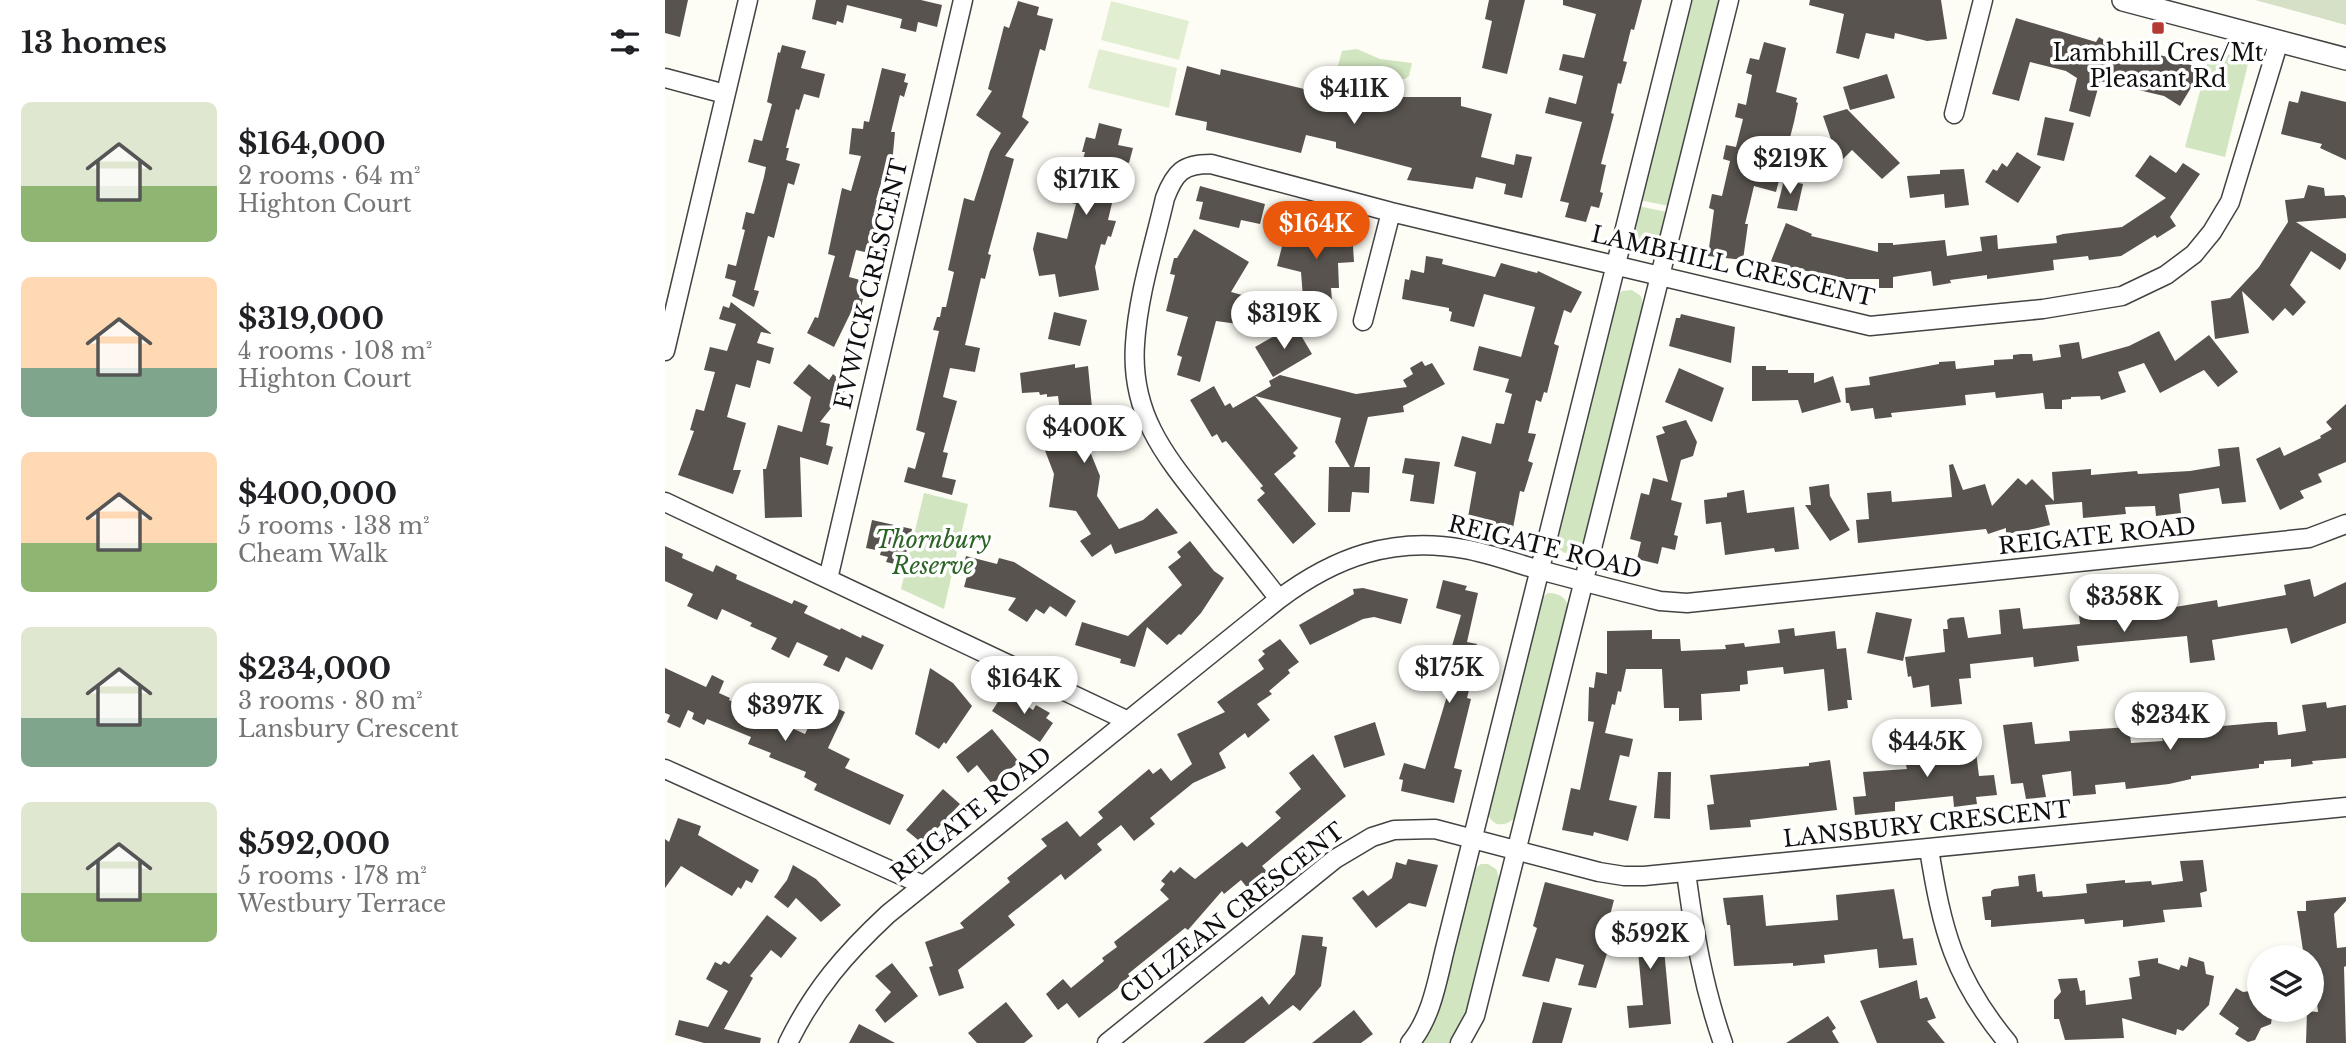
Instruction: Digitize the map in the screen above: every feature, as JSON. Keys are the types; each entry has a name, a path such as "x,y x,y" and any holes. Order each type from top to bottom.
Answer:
{"street":[{"path":"665,351 748,0"},
{"name":"EVWICK CRESCENT","path":"828,579 963,0"},
{"path":"1410,1043 1427,1014 1682,0"},
{"path":"1460,1043 1475,1016 1729,0"},
{"path":"1954,114 1983,0"},
{"path":"2123,0 2346,59"},
{"name":"LAMBHILL CRESCENT","path":"1279,599 1167,458 1144,416 1138,393 1135,347 1137,325 1165,198 1171,183 1180,172 1194,164 1211,164 1391,212 1870,326 2043,309 2122,296 2166,275 2194,254 2212,232 2230,202 2279,41"},
{"path":"665,78 725,94"},
{"path":"1363,321 1391,212"},
{"path":"665,502 1126,720"},
{"name":"REIGATE ROAD","path":"788,1043 802,1014 817,992 849,951 888,914 1279,599 1323,571 1353,557 1381,548 1407,544 1465,549 1660,601 1687,603 1717,602 2309,538 2346,524"},
{"path":"665,769 923,885"},
{"name":"LANSBURY CRESCENT","path":"1515,851 1624,876 1929,849 2346,807"},
{"name":"CULZEAN CRESCENT","path":"1107,1043 1353,847 1372,837 1394,831 1435,829 1515,851"},
{"path":"1929,849 1941,917 1955,957 1975,999 2008,1043"},
{"path":"1686,872 1699,964 1723,1043"}],"green space":[{"path":"1689,0 1720,0 1669,206 1639,200"},
{"path":"2255,0 2346,0 2346,25"},
{"path":"1111,1 1189,21 1179,60 1101,40"},
{"path":"1099,49 1177,68 1169,108 1088,88"},
{"path":"1357,49 1380,59 1412,63 1409,76 1405,79 1372,79 1337,69 1342,51"},
{"path":"2211,50 2249,60 2225,157 2185,147"},
{"path":"1638,206 1667,212 1658,245 1649,251 1638,250 1631,242 1630,235"},
{"path":"1632,290 1641,296 1644,308 1585,544 1577,552 1567,554 1560,549 1555,539 1614,299 1622,291"},
{"name":"Thornbury Reserve","path":"924,493 968,504 944,609 901,589"},
{"path":"1548,593 1563,597 1568,611 1516,816 1508,823 1494,823 1487,809 1540,599"},
{"path":"1481,864 1488,864 1496,869 1500,880 1468,1014 1452,1043 1419,1043 1435,1018 1471,872"}],"building":[{"path":"665,0 688,0 680,37 665,33"},
{"path":"816,0 921,0 942,5 937,27 918,22 916,32 900,28 902,19 847,5 843,23 837,21 836,25 812,19"},
{"path":"1489,0 1525,0 1507,74 1482,68 1492,21 1485,19"},
{"path":"1563,0 1642,0 1634,30 1631,29 1623,61 1627,62 1621,84 1618,83 1611,113 1614,114 1601,164 1606,165 1600,192 1603,193 1599,208 1591,206 1586,222 1565,217 1569,203 1560,201 1582,122 1545,113 1549,97 1576,104 1583,76 1559,70 1563,54 1584,58 1596,14 1563,5"},
{"path":"1810,0 1941,0 1947,39 1927,41 1895,33 1894,39 1866,33 1859,59 1836,53 1844,14 1809,5"},
{"path":"1018,1 1039,7 1037,15 1053,19 1045,51 1040,49 1022,117 1029,122 1005,156 1014,159 988,254 991,255 985,279 981,278 965,345 980,348 975,372 950,368 943,397 957,401 943,452 948,453 942,477 956,480 952,495 904,482 908,467 915,469 925,433 916,430 939,331 933,330 942,307 946,307 954,272 948,270 964,198 974,201 990,151 1001,133 976,115 992,91 988,89 1004,26 1009,28"},
{"path":"2016,18 2096,42 2099,37 2144,65 2147,52 2184,61 2201,71 2180,106 2164,96 2100,81 2090,117 2069,111 2077,78 2066,71 2030,62 2019,101 1992,94"},
{"path":"1764,42 1786,48 1776,92 1797,98 1798,103 1776,192 1754,186 1745,224 1748,224 1743,260 1708,256 1714,210 1709,208 1712,194 1722,196 1730,161 1723,159 1726,145 1736,147 1743,119 1735,117 1738,103 1746,105 1752,75 1746,73 1750,58 1759,60"},
{"path":"782,45 806,51 801,68 825,74 819,98 804,94 799,110 796,109 786,148 789,148 786,160 800,164 794,185 788,183 774,238 768,236 754,290 759,291 754,307 732,296 736,281 725,278 728,264 736,266 745,230 742,229 746,212 754,214 764,177 766,167 748,162 754,139 762,141 772,104 767,102"},
{"path":"1187,66 1220,75 1221,69 1329,95 1329,88 1379,87 1378,97 1461,97 1461,106 1492,114 1481,157 1514,165 1516,154 1532,157 1522,198 1504,194 1506,184 1476,177 1473,189 1407,180 1412,168 1336,148 1336,142 1306,135 1301,153 1206,130 1207,122 1175,115"},
{"path":"882,68 906,74 904,82 908,83 904,97 900,95 891,132 895,132 892,164 887,163 876,200 885,202 881,217 878,216 869,253 856,250 849,277 864,281 859,298 863,299 860,312 852,310 834,347 807,333 815,317 818,318 835,256 828,254 842,188 851,191 861,156 849,154 852,128 863,129 864,121 869,122"},
{"path":"1887,74 1895,98 1850,110 1843,87"},
{"path":"2301,91 2346,102 2346,160 2320,148 2322,144 2281,134 2289,101 2298,103"},
{"path":"1847,109 1900,163 1882,179 1852,150 1838,164 1828,154 1834,148 1823,116"},
{"path":"2045,117 2074,123 2064,161 2037,155"},
{"path":"1099,123 1122,129 1118,145 1133,148 1129,163 1122,161 1108,220 1116,221 1111,237 1108,236 1105,245 1101,244 1095,267 1099,290 1059,297 1055,274 1039,276 1033,249 1037,232 1067,239 1076,204 1071,203 1085,152 1082,152 1086,137 1095,139"},
{"path":"2017,152 2041,167 2018,203 1985,182 1993,169 1997,171 2002,163 2007,167"},
{"path":"2150,155 2176,173 2183,163 2200,174 2170,217 2176,226 2157,238 2155,235 2121,256 2089,260 2088,256 2053,260 2054,270 1987,279 1987,275 1950,280 1951,283 1933,286 1931,271 1893,277 1893,288 1879,288 1879,279 1841,279 1798,269 1795,274 1771,261 1786,223 1812,234 1811,236 1878,252 1878,243 1893,245 1945,240 1947,256 1982,251 1980,237 1997,235 1998,249 2057,243 2056,236 2063,234 2122,227 2166,198 2135,176"},
{"path":"1964,169 1969,205 1945,208 1944,194 1910,198 1907,176"},
{"path":"1784,180 1803,184 1797,211 1777,208"},
{"path":"2308,185 2324,188 2325,196 2344,195 2346,198 2346,218 2296,222 2346,254 2346,260 2340,270 2311,251 2290,285 2306,302 2293,316 2285,308 2273,321 2242,291 2249,333 2215,339 2211,301 2230,298 2259,267 2288,222 2285,200 2304,198"},
{"path":"1200,186 1265,204 1260,224 1241,220 1239,228 1199,219 1203,202 1196,201"},
{"path":"1287,227 1321,236 1346,234 1347,247 1353,246 1354,262 1338,263 1339,288 1331,288 1332,301 1317,302 1317,297 1303,298 1301,272 1277,266"},
{"path":"1194,229 1249,262 1231,292 1283,306 1295,326 1242,312 1238,324 1216,321 1200,382 1177,375 1182,357 1177,355 1188,317 1166,311 1175,275 1170,274 1174,258 1177,258"},
{"path":"1426,256 1443,259 1442,264 1495,277 1501,263 1537,273 1538,271 1582,292 1571,313 1564,310 1554,344 1559,346 1547,393 1544,392 1541,402 1536,400 1528,433 1536,434 1528,461 1533,463 1524,492 1520,491 1513,528 1467,523 1476,472 1454,466 1462,436 1491,444 1496,423 1504,424 1512,394 1505,392 1509,379 1473,370 1479,346 1521,357 1535,307 1484,294 1474,327 1450,321 1452,312 1449,308 1402,299 1405,279 1409,280 1411,270 1424,273"},
{"path":"731,302 772,334 761,332 757,343 774,348 770,364 757,360 750,388 736,384 727,417 746,423 733,470 741,470 733,494 678,475 694,431 690,430 696,409 704,411 715,372 704,370 710,347 727,351 736,324 719,319 723,306 729,308"},
{"path":"1054,312 1087,320 1080,346 1048,339"},
{"path":"1681,314 1735,327 1731,363 1669,346 1676,318 1680,318"},
{"path":"1290,327 1296,327 1312,354 1273,377 1255,347"},
{"path":"2159,331 2175,361 2209,335 2238,372 2218,387 2204,370 2160,393 2144,363 2118,372 2126,392 2101,400 2100,396 2071,397 2062,400 2062,409 2045,409 2043,393 1996,398 1995,392 1965,395 1966,405 1891,413 1892,417 1875,419 1873,408 1851,411 1849,403 1846,403 1845,388 1870,385 1869,377 1939,362 1955,361 1956,369 1994,365 1994,360 2013,359 2013,355 2021,354 2032,354 2033,361 2061,357 2059,345 2079,342 2082,359 2129,346"},
{"path":"1422,361 1425,366 1432,363 1445,384 1403,406 1404,412 1368,417 1354,467 1370,467 1369,493 1352,492 1350,512 1328,512 1329,467 1350,467 1335,442 1341,418 1255,396 1298,448 1293,453 1296,456 1274,474 1316,524 1293,544 1257,500 1265,493 1260,488 1263,486 1226,441 1222,443 1217,434 1212,437 1190,400 1214,386 1225,406 1230,403 1233,408 1271,386 1269,381 1280,375 1356,394 1407,387 1403,380 1413,374 1410,368"},
{"path":"809,364 829,380 833,374 848,387 820,422 830,424 826,445 833,447 828,465 800,457 802,517 765,518 763,469 766,469 778,425 802,432 811,397 793,383"},
{"path":"1075,364 1075,368 1088,366 1092,408 1073,410 1100,476 1097,496 1119,529 1143,520 1157,508 1178,533 1115,554 1111,544 1092,557 1080,541 1091,534 1076,511 1049,507 1054,474 1039,435 1062,427 1058,396 1047,397 1047,394 1040,395 1039,392 1022,393 1020,373"},
{"path":"1752,366 1766,366 1766,370 1788,370 1788,373 1814,373 1814,383 1833,376 1841,402 1802,413 1798,400 1752,401"},
{"path":"1679,368 1724,388 1712,422 1665,402"},
{"path":"2346,404 2346,462 2318,474 2322,482 2300,491 2304,498 2280,510 2256,459 2280,447 2284,456 2321,438 2320,436 2332,429 2326,422"},
{"path":"1686,420 1697,442 1693,456 1681,460 1671,500 1682,503 1674,535 1678,536 1675,550 1662,547 1658,564 1637,559 1641,542 1630,539 1641,493 1649,495 1653,478 1668,482 1656,436 1665,433 1662,427"},
{"path":"2239,447 2246,502 2222,504 2219,488 2179,494 2181,513 2156,516 2155,506 2125,507 2126,514 2083,518 2082,502 2045,505 2050,525 2024,531 2006,534 2006,528 1988,534 1986,529 1858,543 1856,520 1869,519 1867,493 1891,491 1892,502 1952,497 1949,465 1953,464 1963,490 1985,484 1992,506 2018,478 2026,485 2032,479 2054,501 2052,472 2091,469 2091,475 2137,471 2138,474 2190,471 2220,466 2218,449"},
{"path":"1405,458 1440,462 1434,504 1410,501 1414,475 1402,473"},
{"path":"1829,484 1830,496 1850,530 1830,541 1805,505 1811,505 1809,487"},
{"path":"1744,490 1747,513 1794,507 1799,549 1775,552 1774,548 1725,555 1721,522 1706,524 1704,500 1727,497 1727,493"},
{"path":"872,520 912,529 903,566 886,562 888,557 880,555 881,551 866,548"},
{"path":"1190,541 1214,571 1224,578 1201,613 1181,635 1167,645 1147,627 1135,667 1120,663 1121,659 1075,645 1082,622 1128,636 1182,585 1168,567 1181,557 1177,552"},
{"path":"665,546 683,554 682,558 713,572 716,565 737,575 736,579 792,604 794,600 808,606 804,613 840,630 841,628 861,638 862,635 884,645 872,670 846,657 839,672 823,665 828,656 797,642 789,658 771,649 777,638 750,626 752,623 722,609 717,620 687,606 693,594 665,581"},
{"path":"966,556 997,564 999,558 1014,562 1076,601 1066,617 1050,606 1044,614 1036,609 1027,622 1008,610 1016,598 964,587 967,576 961,575"},
{"path":"2310,579 2314,597 2346,582 2346,623 2291,644 2287,628 2212,640 2215,660 2190,663 2187,636 2077,646 2079,661 2034,667 2033,657 1970,664 1971,678 1959,679 1962,704 1931,707 1929,685 1913,688 1911,676 1908,677 1905,657 1945,652 1943,629 1948,629 1947,620 1950,618 1964,617 1968,638 2001,634 1999,610 2020,608 2023,629 2080,624 2079,615 2091,613 2093,618 2121,616 2217,600 2218,607 2286,595 2284,585"},
{"path":"1443,580 1467,586 1465,590 1478,593 1467,642 1477,644 1471,666 1475,667 1467,698 1471,699 1454,768 1462,770 1454,803 1401,791 1403,780 1399,779 1404,763 1425,769 1450,686 1441,684 1461,615 1436,608"},
{"path":"1363,588 1408,599 1401,624 1374,617 1363,619 1310,645 1299,625 1354,594 1353,589"},
{"path":"1876,612 1912,619 1903,661 1867,653"},
{"path":"1794,628 1795,636 1835,631 1837,649 1846,648 1852,700 1847,700 1848,708 1828,711 1824,669 1784,674 1783,667 1747,671 1748,684 1740,685 1740,691 1701,694 1702,720 1679,721 1679,708 1664,708 1662,669 1626,669 1621,692 1618,691 1615,705 1612,704 1605,733 1633,739 1629,757 1620,755 1609,800 1637,806 1628,841 1594,832 1593,836 1562,830 1571,788 1580,790 1594,722 1588,721 1589,687 1594,688 1596,672 1607,674 1607,631 1652,630 1652,639 1680,639 1681,651 1726,649 1725,645 1744,643 1745,647 1780,643 1778,630"},
{"path":"1280,639 1299,662 1269,691 1272,694 1257,704 1270,720 1248,738 1245,733 1219,753 1226,768 1193,783 1150,818 1155,824 1134,841 1121,825 1097,844 1102,850 1065,880 1061,874 1008,916 1015,925 958,970 964,988 939,996 929,967 933,966 925,942 964,928 960,923 1010,882 1007,878 1047,846 1041,839 1067,821 1080,837 1103,818 1098,812 1149,769 1153,774 1161,768 1171,781 1192,764 1177,734 1225,712 1217,702 1264,669 1258,660 1265,654 1262,651"},
{"path":"665,668 706,687 712,675 724,681 719,693 730,698 729,700 805,734 821,701 845,712 828,748 850,759 845,768 904,795 890,825 814,790 817,784 804,777 806,772 769,757 771,753 748,744 751,737 707,719 704,725 692,719 694,713 688,710 680,728 667,722 670,715 665,713"},
{"path":"930,668 953,683 972,706 946,744 944,742 939,749 915,734"},
{"path":"1005,691 1033,710 1036,705 1050,713 1046,718 1053,723 1040,742 992,711"},
{"path":"2326,702 2327,708 2346,705 2346,758 2312,761 2313,764 2291,767 2291,759 2264,761 2264,764 2259,764 2259,768 2191,776 2191,779 2169,784 2126,789 2125,782 2095,785 2096,794 2073,796 2071,771 2042,775 2046,797 2026,799 2023,783 2011,784 2003,725 2032,722 2035,744 2070,741 2069,731 2129,727 2131,743 2200,735 2200,728 2267,722 2277,722 2278,735 2306,731 2302,705"},
{"path":"1375,722 1385,755 1344,768 1334,736"},
{"path":"992,729 1019,762 992,784 977,765 968,773 956,757"},
{"path":"1935,736 1936,748 1975,744 1979,776 1994,775 1997,795 1976,797 1977,804 1954,807 1953,796 1895,802 1895,811 1855,815 1853,797 1866,796 1863,772 1907,769 1906,765 1910,765 1910,745 1921,743 1920,738"},
{"path":"1313,754 1346,796 1262,866 1269,874 1249,890 1241,880 1224,894 1222,891 1188,930 1185,928 1128,974 1131,978 1079,1018 1067,1003 1058,1010 1046,994 1063,979 1071,988 1104,961 1102,958 1117,947 1114,942 1169,899 1160,890 1165,884 1161,881 1171,870 1174,873 1180,867 1195,879 1242,842 1247,847 1281,818 1275,812 1301,789 1289,773"},
{"path":"1830,760 1837,810 1750,820 1751,827 1710,830 1707,805 1714,804 1710,775 1809,766 1809,763"},
{"path":"1658,772 1671,772 1670,819 1654,818"},
{"path":"943,789 960,804 923,844 906,830"},
{"path":"678,818 701,826 698,835 759,870 752,883 746,880 741,889 738,887 732,896 681,866 665,888 665,839 669,842"},
{"path":"1408,859 1438,865 1426,907 1409,903 1376,928 1352,898 1363,890 1368,896 1392,878 1396,862 1406,865"},
{"path":"2203,860 2207,891 2200,893 2202,907 2163,910 2165,922 2123,927 2123,920 2085,924 2084,919 1991,927 1991,920 1985,920 1982,897 1991,896 1994,889 2019,886 2018,876 2035,874 2037,892 2042,891 2043,897 2058,896 2087,893 2086,884 2125,880 2125,883 2151,881 2152,885 2183,881 2180,861"},
{"path":"793,865 816,879 841,905 821,922 796,898 788,908 774,897 787,880"},
{"path":"1545,882 1614,900 1608,923 1617,922 1596,988 1578,985 1584,965 1556,958 1549,982 1522,976 1537,928 1533,926"},
{"path":"1894,889 1903,939 1913,938 1917,965 1879,968 1877,949 1824,955 1825,963 1734,966 1730,925 1727,925 1723,898 1763,895 1766,926 1838,920 1836,895"},
{"path":"2346,897 2346,901 2334,914 2337,948 2346,947 2346,1043 2306,1043 2307,1022 2324,1022 2324,945 2302,945 2297,911 2306,911 2306,901"},
{"path":"767,915 797,938 781,958 771,950 750,976 753,978 724,1029 761,1038 760,1043 704,1043 675,1035 679,1020 708,1027 728,991 706,979 715,962 721,965 724,961 729,964"},
{"path":"1654,915 1665,916 1669,948 1664,949 1671,1024 1629,1028 1627,1006 1643,1005 1638,951 1630,952 1628,920"},
{"path":"1302,935 1323,937 1322,946 1327,947 1321,986 1300,1011 1293,1005 1244,1043 1203,1043 1262,996 1269,1005 1295,974"},
{"path":"2189,957 2204,962 2206,974 2214,976 2209,1005 2183,1031 2177,1029 2176,1035 2122,1018 2124,1038 2065,1040 2059,1019 2054,1019 2054,1000 2061,992 2058,979 2077,978 2080,991 2085,990 2086,1005 2132,999 2129,978 2140,976 2138,961 2158,958 2158,963 2179,970 2181,965 2187,967"},
{"path":"892,963 918,996 885,1023 875,1010 891,992 875,976"},
{"path":"1917,980 1920,999 1927,997 1936,1018 1927,1021 1945,1043 1877,1043 1860,1001"},
{"path":"2236,988 2247,991 2247,1022 2271,1024 2261,1028 2255,1040 2248,1042 2235,1034 2239,1028 2219,1014"},
{"path":"1006,1002 1033,1036 1024,1043 977,1043 968,1033"},
{"path":"1543,1002 1572,1008 1562,1043 1532,1043"},
{"path":"1354,1010 1373,1034 1361,1043 1312,1043"},
{"path":"1828,1016 1836,1028 1832,1031 1839,1043 1786,1043"},
{"path":"859,1024 895,1043 849,1043"}],"place":[{"name":"Lambhill Cres/Mt Pleasant Rd","path":"2158,28"}]}
